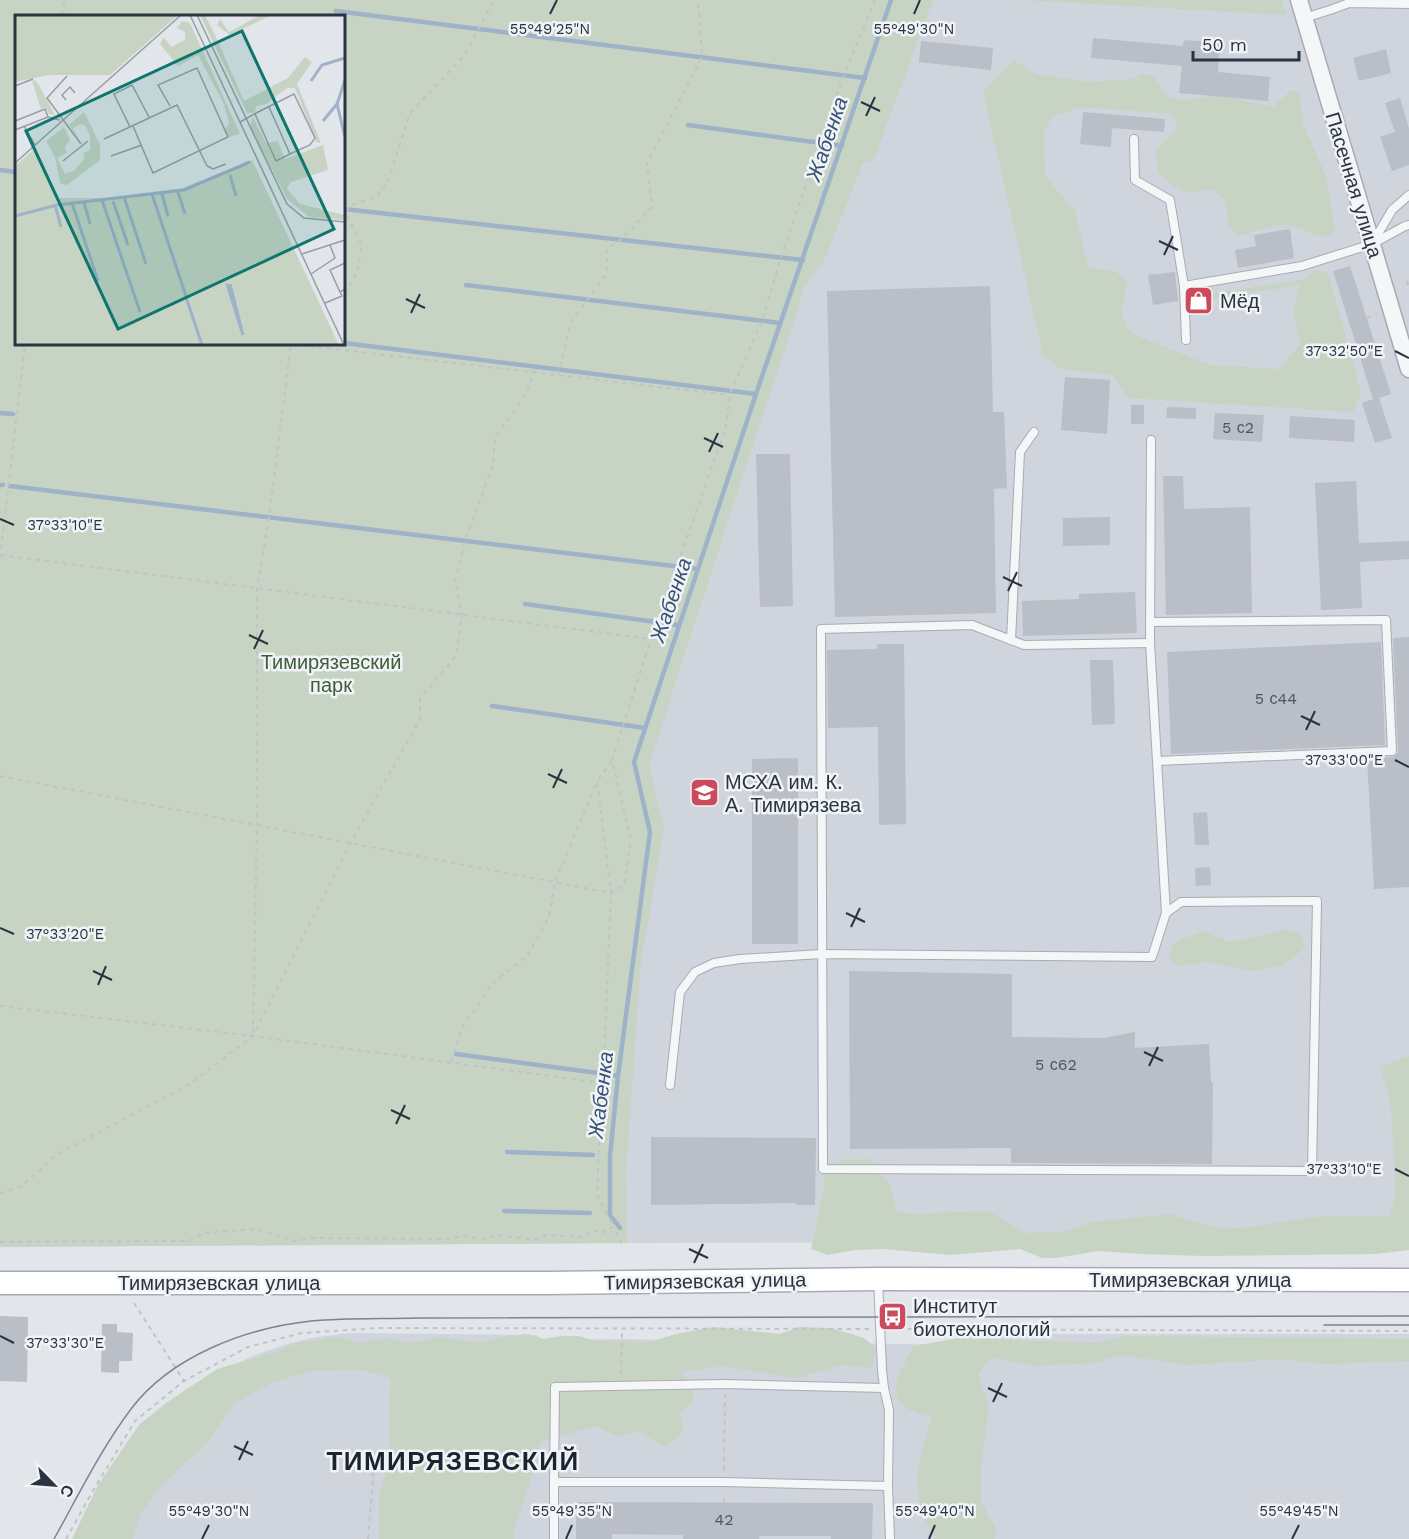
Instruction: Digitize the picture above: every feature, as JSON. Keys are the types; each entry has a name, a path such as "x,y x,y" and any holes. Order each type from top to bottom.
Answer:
{"main road":[{"name":"Тимирязевская улица","path":"0,1283 547,1283 878,1279 1409,1280"}],"street":[{"name":"Пасечная улица","path":"1299,0 1409,369"}],"lane":[{"path":"1304,18 1348,3 1409,4"},
{"path":"1134,139 1135,180 1170,200 1184,286 1186,340"},
{"path":"1372,244 1392,210 1409,195"},
{"path":"1184,286 1302,266 1372,244 1409,225"},
{"path":"1011,640 1020,452 1034,432"},
{"path":"670,1084 680,992 696,972 714,963 740,959 821,954 1152,957 1166,913 1150,643 1152,440"},
{"path":"1150,622 1386,620 1392,751 1157,761"},
{"path":"1150,643 1024,645 972,625 821,629 823,1169 1312,1171 1317,901 1181,902 1166,913"},
{"path":"878,1279 882,1370 889,1410 890,1539"},
{"path":"554,1539 555,1387 725,1384 884,1388"},
{"path":"554,1482 724,1482 888,1486"}],"path":[{"path":"63,15 64,0"},
{"path":"345,291 357,273 362,246 346,214 347,209 349,206 376,197 387,184 410,113 464,56 494,0"},
{"path":"558,375 572,322 607,273 607,248 622,239 652,207 647,163 702,57 698,0"},
{"path":"451,1062 463,1026 493,983 528,955 549,917 555,882 597,781 612,760 651,639 725,430 730,395 762,321 781,257 844,75 875,0"},
{"path":"1407,281 1409,288"},
{"path":"25,345 0,556 651,639"},
{"path":"253,1036 257,826 257,589 269,517 291,345"},
{"path":"300,345 730,395"},
{"path":"0,1193 22,1186 56,1155 190,1084 253,1036 350,844 420,719 420,699 456,656 462,615 455,581 465,541 493,465 495,438 526,392 535,366"},
{"path":"0,776 611,893 624,885 631,840 612,760"},
{"path":"597,781 611,893 603,1083 606,1110 598,1146 597,1194 622,1243"},
{"path":"0,1006 253,1036 603,1083"},
{"path":"0,1242 189,1241 203,1233 256,1229 295,1241 310,1238 445,1239 463,1236 484,1239 497,1235 537,1240 546,1235 584,1237 593,1230 602,1233 613,1227"},
{"path":"122,1283 184,1382"},
{"path":"66,1539 135,1421 184,1382 248,1347 302,1333 379,1328 1409,1331"},
{"path":"621,1386 622,1329"},
{"path":"724,1503 725,1384"},
{"path":"368,1539 374,1465"}],"shaded area":[{"name":"МСХА им. К. А. Тимирязева","path":"0,0 1409,0 1409,1242 0,1247"},
{"path":"348,1333 536,1335 541,1340 621,1339 957,1345 958,1334 1409,1334 1409,1539 78,1539 221,1372 250,1357 287,1344"}],"green space":[{"name":"Тимирязевский парк","path":"0,0 933,0 874,159 863,163 823,263 805,286 649,764 664,830 641,961 626,1169 627,1243 0,1247"},
{"path":"1022,0 1282,0 1286,15"},
{"path":"1013,60 1036,74 1087,82 1133,79 1141,73 1153,76 1168,96 1180,100 1221,96 1273,107 1291,90 1299,92 1303,124 1325,174 1335,228 1329,237 1318,236 1286,225 1266,228 1241,236 1229,227 1225,201 1212,189 1187,193 1171,185 1158,172 1156,150 1178,127 1171,114 1082,107 1052,117 1043,134 1046,177 1075,211 1088,268 1116,271 1127,284 1121,311 1127,328 1140,337 1210,365 1279,369 1301,343 1293,311 1300,285 1211,299 1209,296 1211,294 1305,279 1315,270 1327,273 1361,393 1353,412 1129,398 1113,375 1061,369 1043,355 983,92"},
{"path":"1284,929 1301,935 1305,948 1282,966 1252,971 1206,962 1176,966 1169,957 1173,943 1202,931 1230,942"},
{"path":"1409,1056 1409,1250 1376,1254 1203,1256 1099,1251 1042,1258 1020,1249 950,1255 883,1249 855,1250 828,1255 811,1249 824,1187 824,1176 841,1160 870,1159 890,1184 896,1211 911,1214 988,1211 1026,1233 1063,1232 1092,1222 1169,1214 1221,1229 1322,1216 1390,1216 1395,1198 1391,1110 1380,1067"},
{"path":"714,1327 780,1334 799,1327 831,1328 864,1338 876,1348 872,1368 842,1365 795,1378 724,1366 681,1372 692,1384 694,1401 679,1415 684,1429 679,1437 665,1447 639,1432 617,1436 595,1426 540,1442 534,1469 513,1532 514,1539 379,1539 379,1495 389,1461 390,1378 361,1370 310,1371 274,1382 236,1402 206,1444 163,1484 141,1514 133,1539 72,1539 98,1485 139,1425 166,1403 217,1369 269,1354 299,1342 339,1337 358,1343 387,1338 410,1343 442,1337 478,1343 527,1334 544,1339 579,1336 596,1341 645,1343"},
{"path":"1126,1336 1409,1339 1409,1361 1323,1364 1282,1359 1187,1365 1120,1355 1095,1363 1033,1366 992,1357 978,1373 989,1407 981,1466 981,1500 996,1530 994,1539 935,1539 921,1509 917,1485 921,1452 932,1418 901,1404 896,1391 903,1367 914,1346 959,1338 1097,1343"}],"building":[{"path":"1093,38 1183,46 1184,40 1220,43 1218,72 1270,77 1268,101 1179,93 1182,66 1091,58"},
{"path":"921,41 993,48 991,70 919,62"},
{"path":"1386,49 1391,73 1359,81 1353,58"},
{"path":"1400,98 1409,129 1409,165 1392,171 1380,137 1395,132 1385,103"},
{"path":"1083,112 1165,119 1164,132 1112,128 1111,147 1080,144"},
{"path":"1290,229 1294,258 1238,268 1235,250 1256,246 1254,235"},
{"path":"1350,266 1391,394 1379,398 1392,438 1375,443 1362,403 1373,399 1333,271"},
{"path":"1175,272 1178,301 1153,305 1148,275"},
{"path":"990,286 993,412 1004,412 1007,488 994,489 996,613 835,617 827,291"},
{"name":"Мёд","path":"1205,292 1206,309 1193,311 1191,293"},
{"path":"1065,377 1110,380 1107,434 1061,430"},
{"path":"1131,405 1144,405 1144,424 1131,424"},
{"path":"1167,407 1196,408 1196,419 1166,418"},
{"path":"1215,413 1264,415 1262,442 1213,439"},
{"path":"1290,416 1355,420 1354,442 1289,438"},
{"path":"756,454 790,454 793,606 760,607"},
{"path":"1163,476 1183,476 1184,509 1250,507 1252,613 1166,615"},
{"path":"1356,481 1359,543 1409,541 1409,559 1360,562 1362,608 1321,610 1315,483"},
{"path":"1110,517 1110,545 1063,546 1063,518"},
{"path":"1135,592 1137,633 1023,636 1022,601 1079,599 1079,594"},
{"path":"1409,637 1409,887 1374,889 1367,758 1393,757 1398,753 1393,638"},
{"path":"1381,642 1385,745 1171,754 1167,652"},
{"path":"877,644 904,644 906,824 879,825 878,727 828,728 827,650 877,649"},
{"path":"1090,660 1113,660 1115,724 1092,725"},
{"path":"798,758 798,944 752,944 752,759"},
{"path":"1207,812 1209,845 1195,845 1193,813"},
{"path":"1210,867 1211,885 1196,886 1195,868"},
{"path":"849,971 1012,974 1012,1037 1104,1038 1135,1032 1135,1048 1209,1044 1211,1082 1213,1082 1212,1164 1011,1163 1011,1148 850,1149"},
{"path":"651,1137 816,1138 815,1205 796,1205 796,1203 651,1205"},
{"path":"0,1316 28,1317 27,1382 0,1381"},
{"path":"102,1324 117,1324 117,1332 133,1333 132,1361 119,1361 119,1373 101,1372"},
{"path":"576,1502 873,1503 872,1539 831,1539 831,1536 760,1536 759,1539 683,1539 683,1535 612,1534 612,1539 576,1539"}],"waterway":[{"name":"Жабенка","path":"620,1228 610,1215 610,1156 618,1076 650,832 634,762 756,394 891,0"},
{"path":"336,11 865,78"},
{"path":"688,125 842,146"},
{"path":"0,170 15,172"},
{"path":"345,209 803,260"},
{"path":"466,285 780,323"},
{"path":"345,343 756,394"},
{"path":"0,413 13,414"},
{"path":"10,486 698,569"},
{"path":"525,604 678,625"},
{"path":"492,706 645,728"},
{"path":"456,1054 598,1073"},
{"path":"607,1074 618,1076"},
{"path":"507,1152 593,1155"},
{"path":"504,1211 590,1213"}],"tram line":[{"path":"54,1539 110,1440 131,1409 148,1390 188,1360 212,1348 261,1330 286,1325 324,1320 416,1318 1409,1316"},
{"path":"1324,1325 1409,1325"}],"place":[{"name":"Мёд","path":"1199,301"},
{"name":"МСХА им. К. А. Тимирязева","path":"704,793"},
{"name":"Институт биотехнологий","path":"892,1317"}],"district":[{"name":"ТИМИРЯЗЕВСКИЙ","path":"453,1461"}]}
